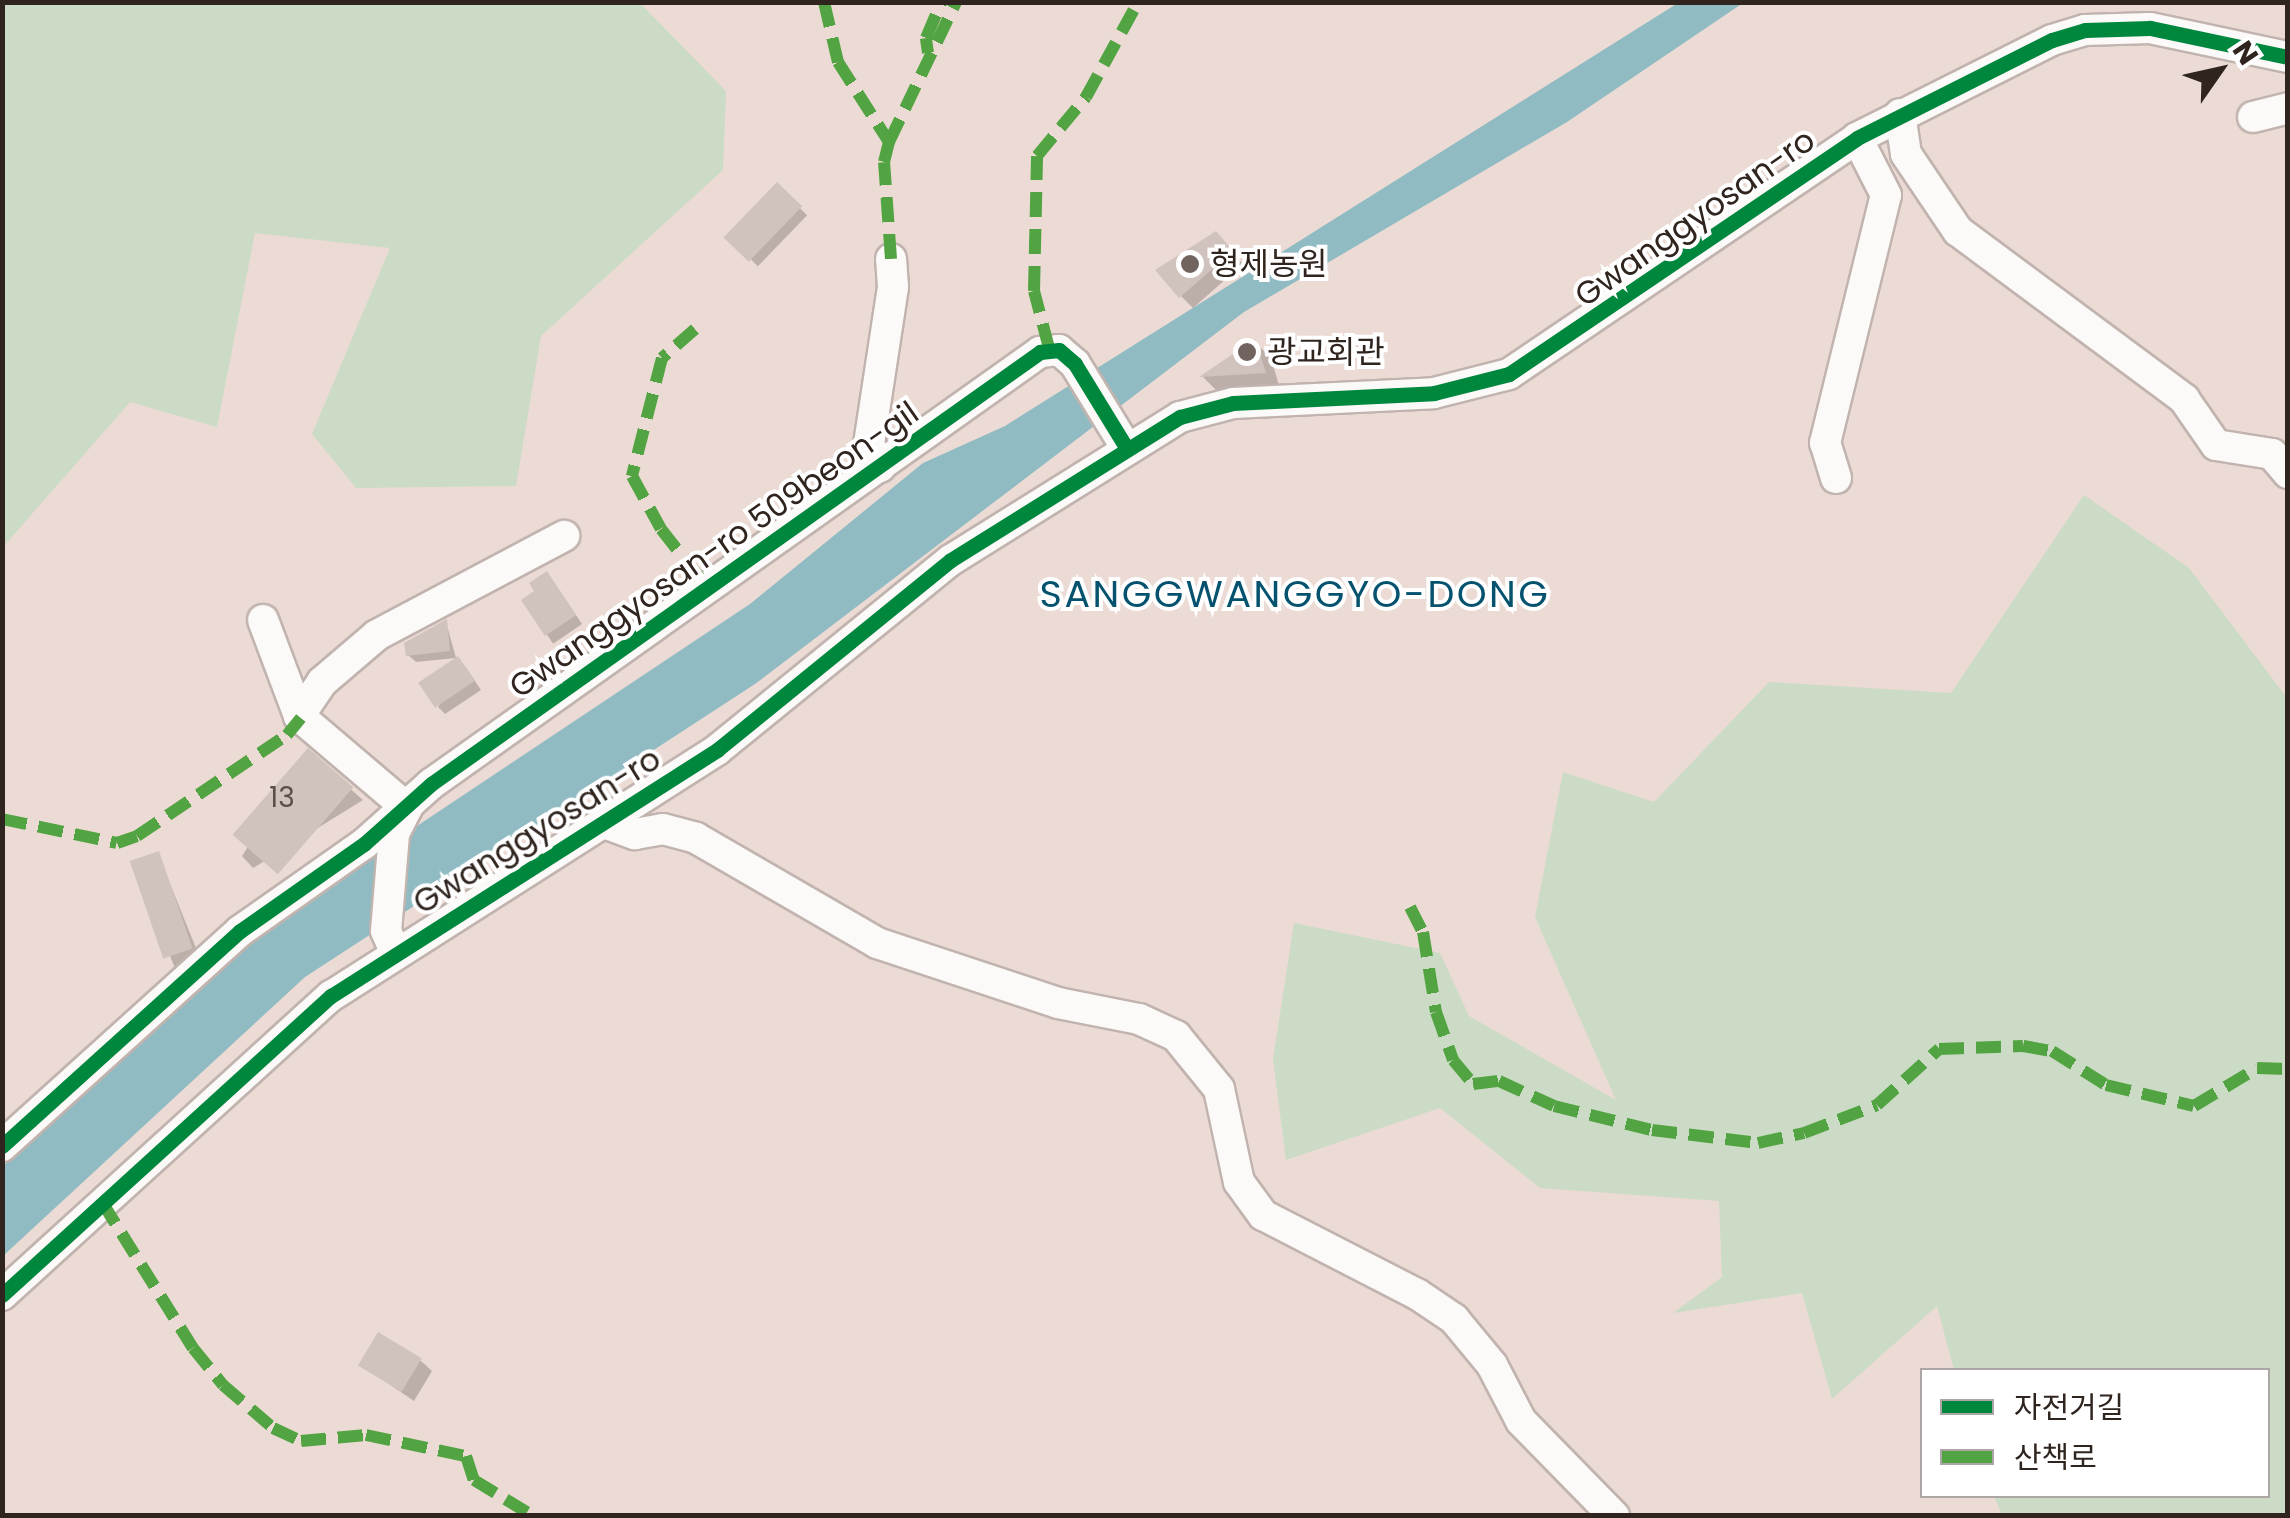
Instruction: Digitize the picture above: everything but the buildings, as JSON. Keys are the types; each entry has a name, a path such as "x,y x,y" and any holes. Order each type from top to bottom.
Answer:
{"street":[{"name":"Gwanggyosan-ro","path":"2,1295 282,1034 391,942 604,823 717,750 951,560 1180,417 1233,403 1434,393 1509,374 1858,138 1996,64 2085,30 2150,28 2288,57"},
{"path":"2253,118 2288,108"},
{"path":"1900,114 1906,154 1958,232 2184,399 2216,445 2272,454 2288,473"},
{"path":"1836,478 1825,443 1886,196 1858,138"},
{"path":"880,466 870,444 893,287 891,258"},
{"name":"Gwanggyosan-ro 509beon-gil","path":"2,1146 240,931 401,821 431,784 1040,352 1067,357 1128,448"},
{"path":"298,716 322,682 377,635 564,536"},
{"path":"263,620 298,716 401,821 391,942"},
{"path":"604,823 635,834 663,829 696,838 877,943 1176,1036 1219,1088 1239,1182 1263,1215 1418,1294 1454,1319 1492,1364 1521,1421 1614,1516"}],"green space":[{"path":"3,2 640,3 726,91 723,170 541,336 516,486 356,488 312,434 390,248 255,233 217,427 130,402 3,547"},
{"path":"2084,495 2189,568 2287,698 2287,1515 2002,1515 1995,1498 2270,1498 2270,1368 1953,1368 1937,1306 1832,1399 1802,1293 1673,1313 1722,1277 1719,1201 1540,1188 1440,1108 1286,1160 1273,1059 1294,923 1440,953 1469,1016 1616,1100 1535,917 1563,772 1654,802 1769,682 1951,693"}],"water":[{"path":"1678,3 1743,3 1567,122 1244,312 755,684 305,977 3,1256 3,1166 261,930 750,604 923,463 1005,426"}],"marked path":[{"path":"824,2 838,62 889,142"},
{"path":"928,53 926,38 941,2"},
{"path":"891,259 884,162 889,142 956,2"},
{"path":"1049,348 1034,291 1037,156 1086,97 1138,2"},
{"path":"695,329 662,358 632,476 661,529 708,589"},
{"path":"2,819 117,843 137,836 287,735 301,718"},
{"path":"1410,907 1423,932 1436,1012 1453,1060 1473,1084 1499,1081 1554,1106 1652,1130 1758,1143 1804,1133 1877,1105 1939,1049 2023,1046 2052,1051 2106,1085 2194,1106 2257,1068 2288,1069"},
{"path":"102,1202 193,1348 223,1385 273,1428 301,1441 366,1435 466,1456 474,1480 533,1516"}],"cycle path":[{"path":"2,1295 331,996 717,750 951,560 1180,417 1233,403 1434,393 1509,374 1857,138 2052,40 2085,30 2150,28 2288,57"},
{"path":"2,1146 240,931 364,844 431,784 1040,352 1059,350 1075,364 1127,449"}],"place":[{"name":"형제농원","path":"1190,264"},
{"name":"광교회관","path":"1247,352"}],"district":[{"name":"SANGGWANGGYO-DONG","path":"1295,594"}]}
